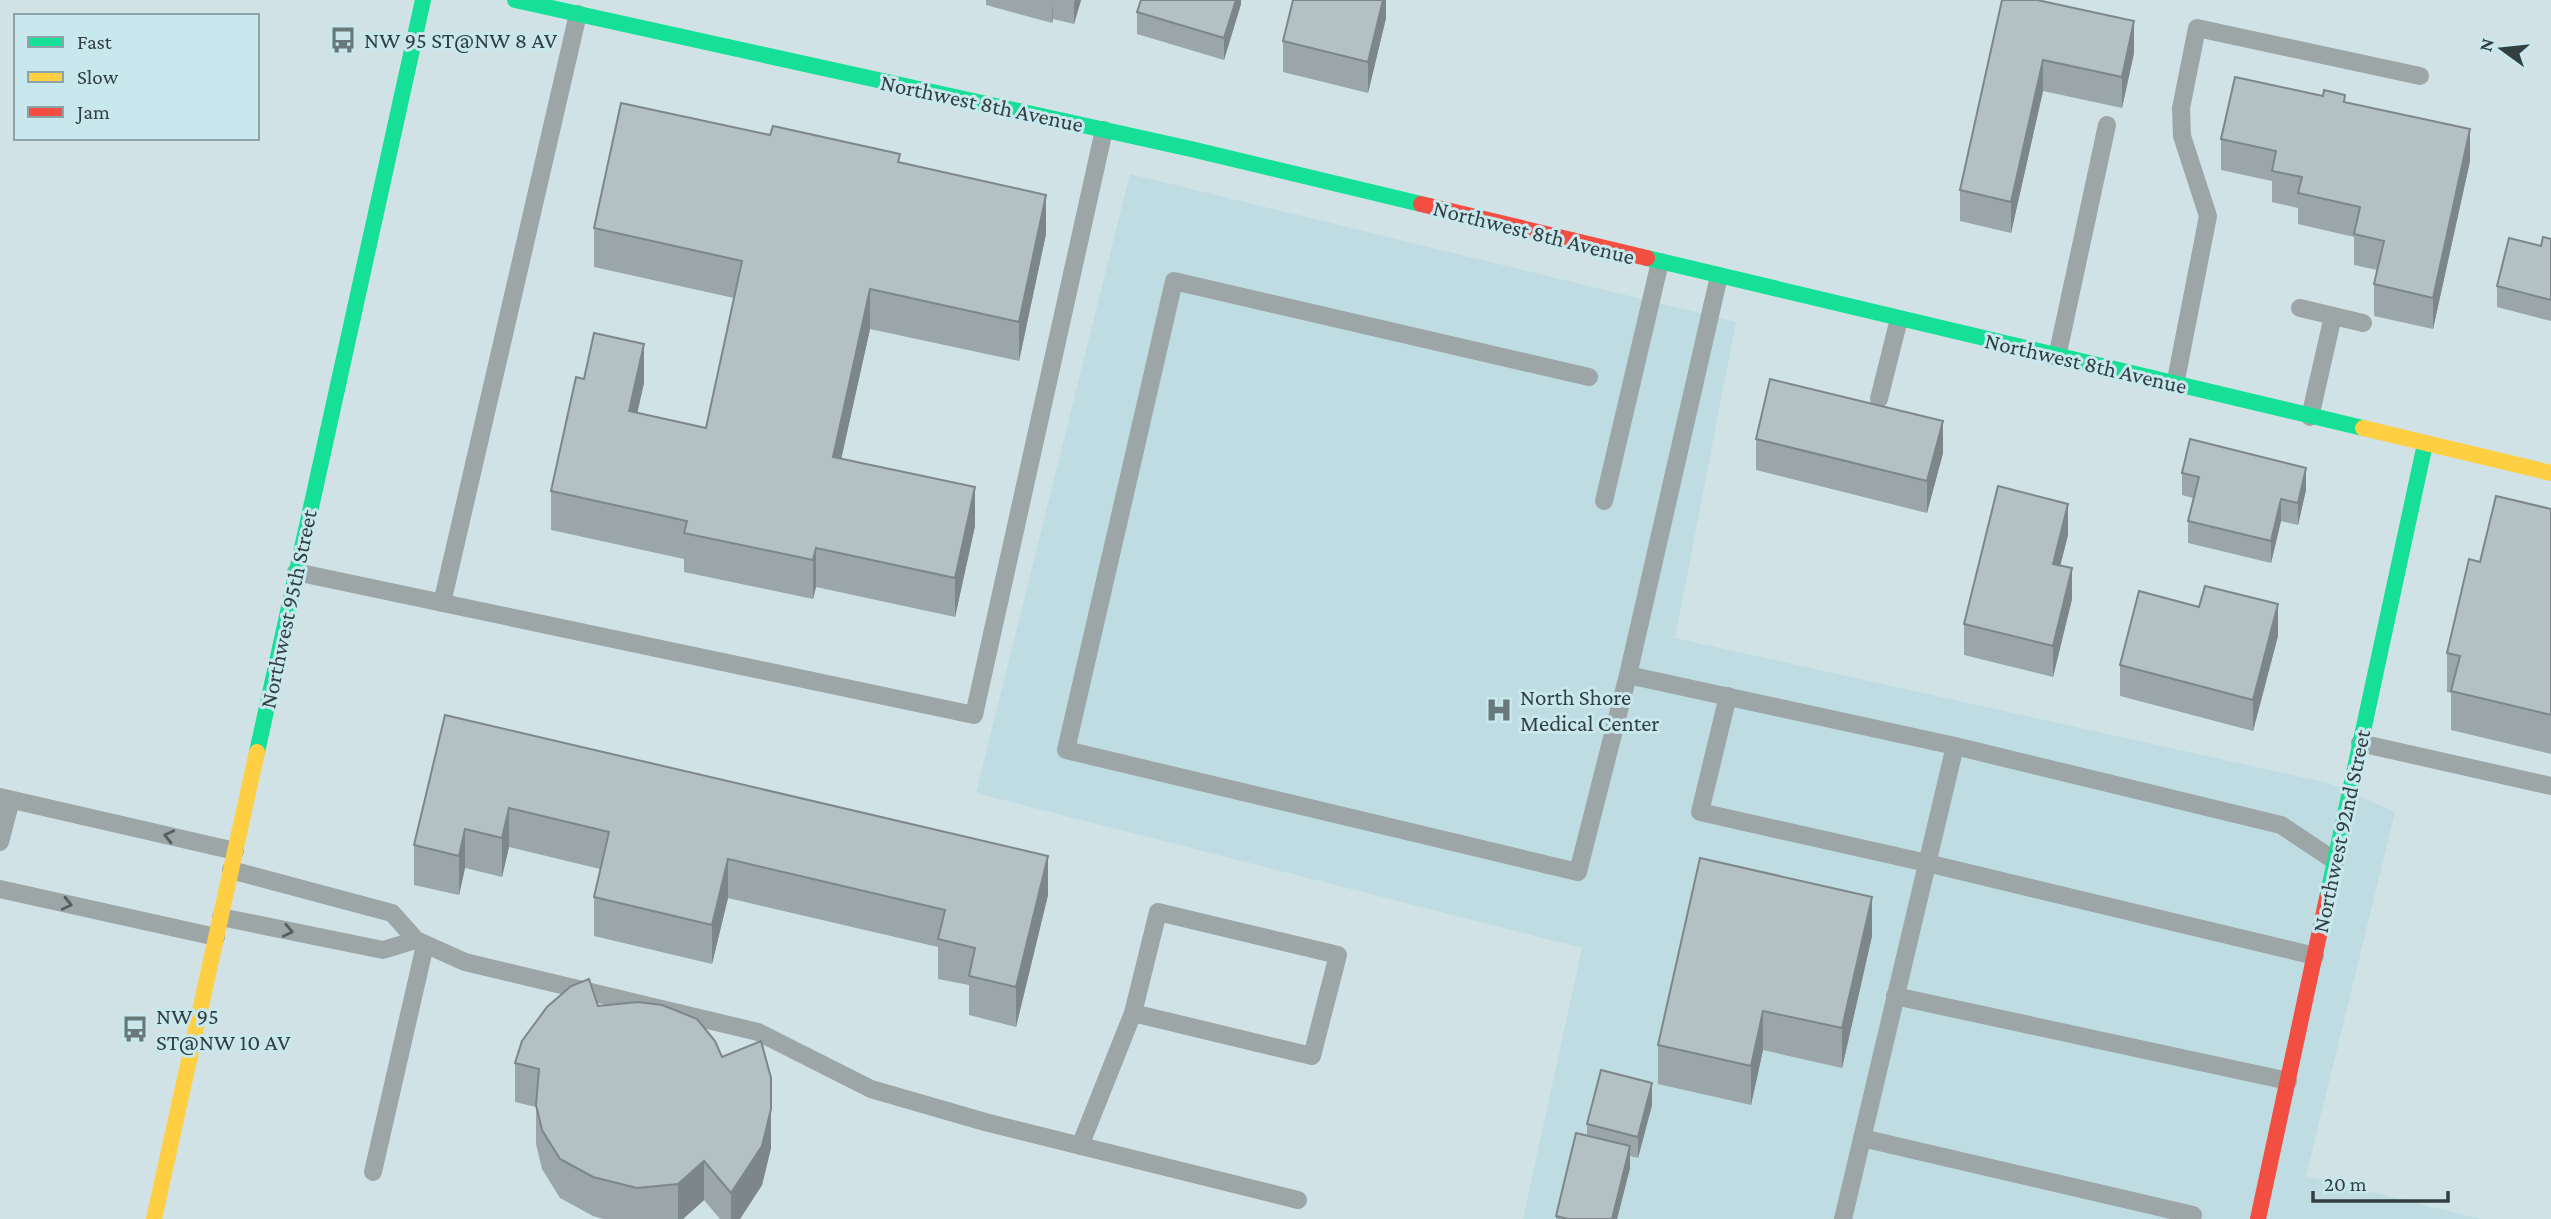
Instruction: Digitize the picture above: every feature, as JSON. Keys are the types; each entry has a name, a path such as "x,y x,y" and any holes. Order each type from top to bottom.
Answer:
{"street":[{"name":"Northwest 95th Street","path":"158,1218 216,937 423,0"},
{"name":"Northwest 8th Avenue","path":"515,0 1104,130 2551,473"},
{"name":"Northwest 92nd Street","path":"2258,1219 2425,444"}],"lane":[{"path":"442,603 578,14"},
{"path":"2175,385 2208,216 2182,136 2181,107 2197,28 2420,76"},
{"path":"2057,357 2106,125"},
{"path":"296,572 974,716 1104,130"},
{"path":"1604,501 1660,262"},
{"path":"1589,377 1174,281 1066,750 1578,872 1628,675 1719,276"},
{"path":"2300,308 2363,323"},
{"path":"2310,417 2333,316"},
{"path":"1879,399 1899,318"},
{"path":"1628,675 1955,746 2281,825 2334,861"},
{"path":"1728,696 1700,812 2315,956"},
{"path":"2360,743 2551,786"},
{"path":"1843,1219 1955,746"},
{"path":"0,842 5,798 235,851"},
{"path":"231,870 391,913 421,942 465,962 758,1032 871,1088 985,1122 1298,1200"},
{"path":"0,889 216,937"},
{"path":"1080,1146 1133,1013 1158,912 1338,955 1312,1056 1133,1013"},
{"path":"221,917 383,950 421,942"},
{"path":"373,1172 421,942"},
{"path":"1895,996 2288,1081"},
{"path":"1862,1138 2193,1214"}],"shaded area":[{"name":"North Shore Medical Center","path":"1130,174 1736,322 1675,638 2329,783 2395,812 2306,1176 2481,1219 1523,1219 1582,948 976,793"}],"building":[{"path":"1141,0 1236,0 1224,38 1137,12"},
{"path":"1293,0 1383,0 1368,62 1283,41"},
{"path":"2002,0 2037,0 2134,21 2122,77 2043,60 2011,202 1960,190"},
{"path":"2235,77 2323,96 2324,90 2345,95 2344,102 2470,129 2433,298 2374,284 2384,241 2354,234 2360,207 2298,193 2302,177 2272,171 2276,151 2221,139"},
{"path":"621,103 770,135 773,126 900,154 898,162 1046,195 1019,322 870,289 833,457 975,487 955,578 816,548 813,560 684,533 687,521 551,491 576,377 584,379 594,333 644,344 629,411 706,428 742,261 594,228"},
{"path":"2543,237 2551,239 2551,300 2497,286 2509,238 2541,246"},
{"path":"1770,379 1943,421 1927,481 1756,439"},
{"path":"2190,439 2306,468 2298,503 2281,499 2271,541 2188,521 2199,477 2182,473"},
{"path":"1998,486 2068,504 2053,564 2072,568 2053,646 1964,624"},
{"path":"2496,496 2551,509 2551,715 2451,691 2460,656 2447,653 2469,559 2480,562"},
{"path":"2205,586 2278,604 2253,700 2120,665 2139,591 2199,607"},
{"path":"445,715 1048,856 1016,987 969,976 975,948 938,939 945,910 728,859 712,925 594,897 609,832 509,808 502,838 465,829 459,856 414,845"},
{"path":"1700,858 1872,897 1842,1028 1763,1011 1751,1066 1658,1045"},
{"path":"589,979 598,1006 638,1002 662,1005 697,1019 715,1041 722,1057 761,1041 771,1078 771,1109 762,1146 731,1193 704,1161 678,1184 637,1188 593,1177 560,1159 542,1130 536,1105 539,1069 515,1063 522,1041 547,1007 571,986"},
{"path":"1601,1070 1652,1083 1638,1137 1587,1124"},
{"path":"1576,1133 1630,1146 1612,1219 1568,1219 1556,1216"}],"traffic: fast":[{"path":"257,752 423,0"},
{"path":"515,0 1191,149 1421,204"},
{"path":"1647,258 2363,428"},
{"path":"2327,898 2425,444"}],"traffic: slow":[{"path":"2363,428 2551,473"},
{"path":"154,1219 257,752"}],"traffic: jam":[{"path":"1421,204 1647,258"},
{"path":"2258,1219 2327,898"}],"place":[{"name":"NW 95 ST@NW 8 AV","path":"343,40"},
{"name":"North Shore Medical Center","path":"1499,710"},
{"name":"NW 95 ST@NW 10 AV","path":"135,1029"}]}
